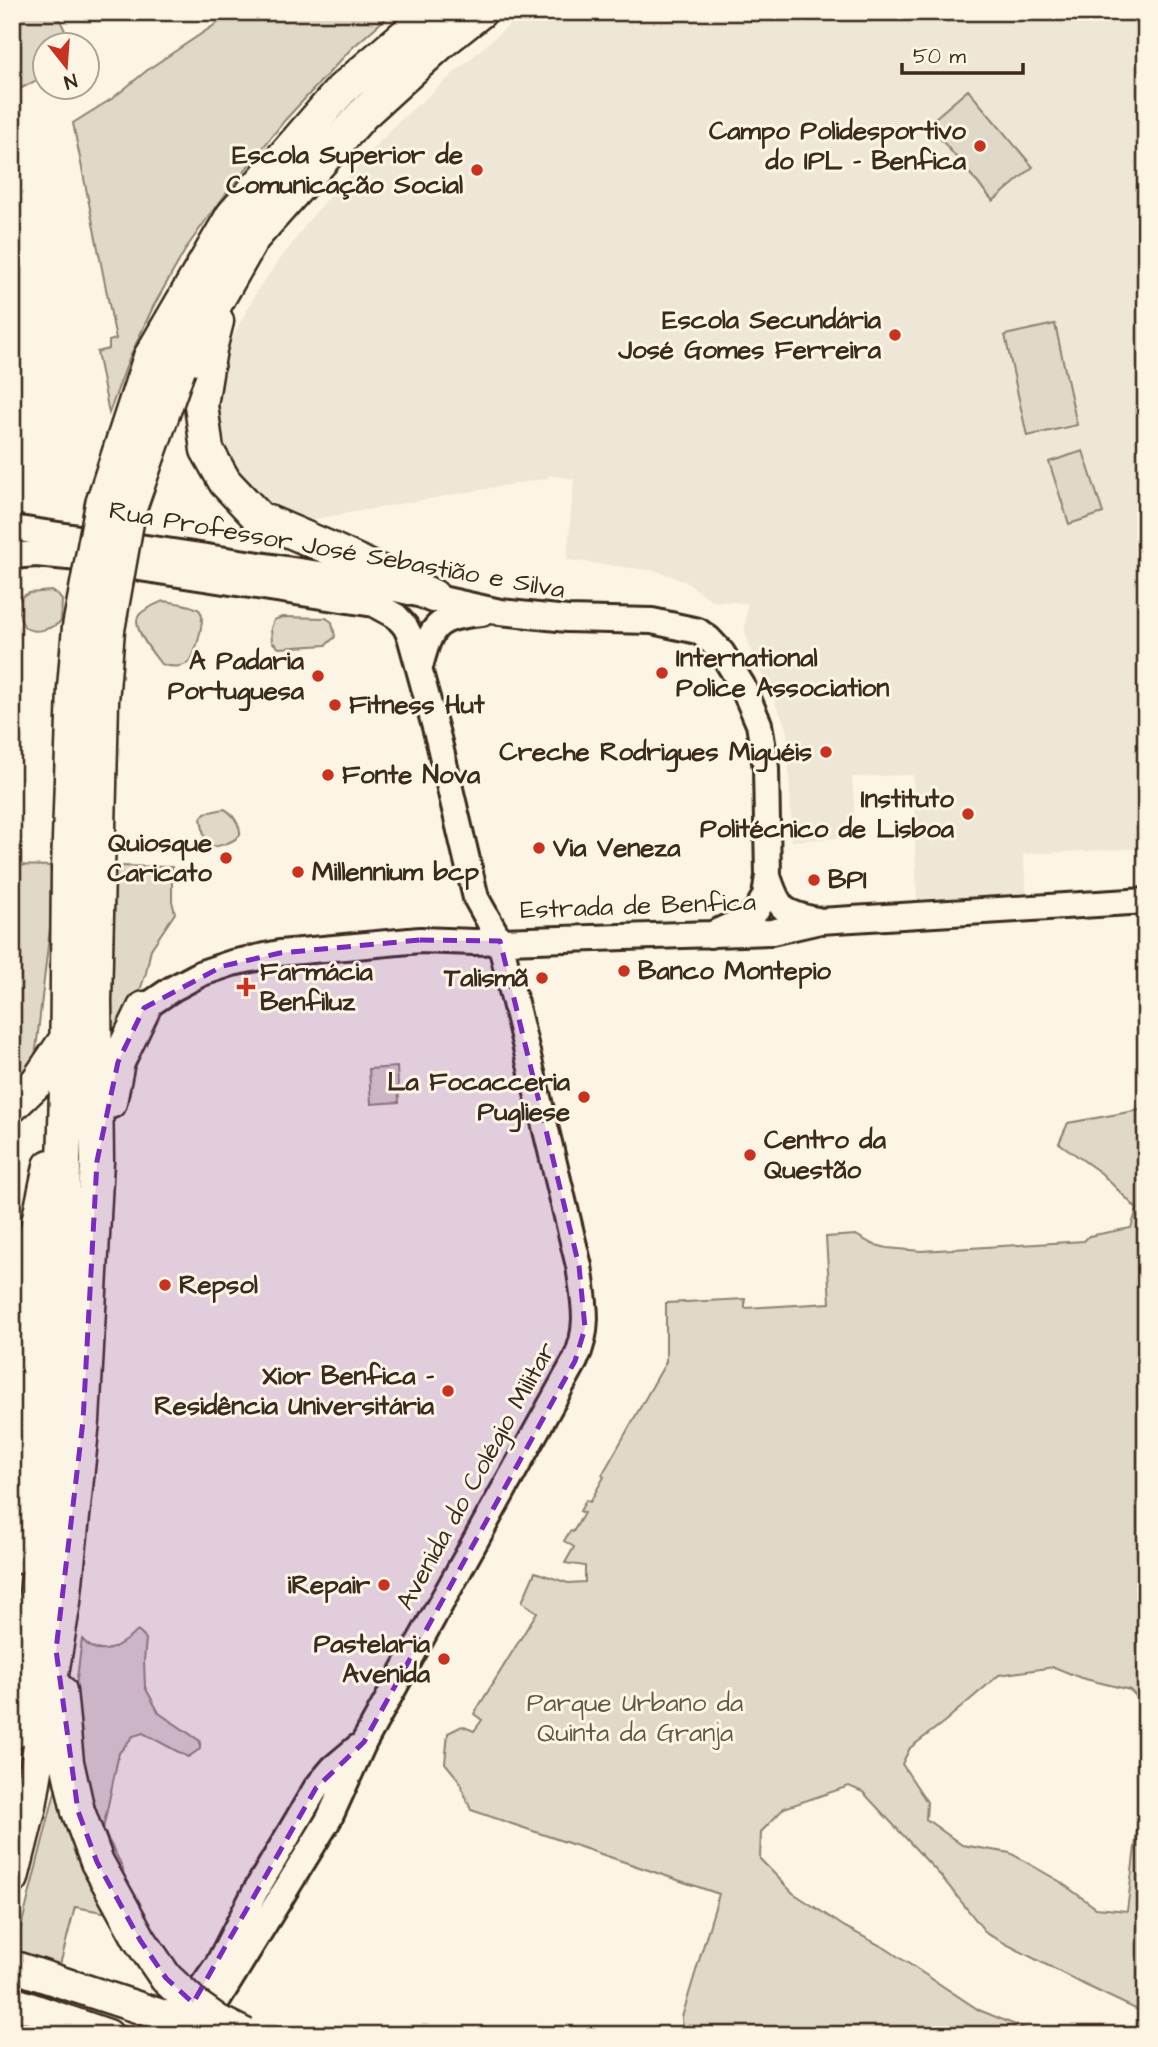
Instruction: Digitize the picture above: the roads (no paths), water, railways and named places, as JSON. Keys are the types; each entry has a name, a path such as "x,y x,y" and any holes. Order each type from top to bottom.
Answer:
{"highway":[{"path":"12,1878 30,1806 64,1602 83,1421 97,1161 95,1001 83,871 74,688 79,627 102,504 232,216 341,90 432,12"},
{"path":"164,363 227,283 253,239 363,114 442,42 481,12"},
{"path":"227,283 210,349 201,405 207,450 225,482 259,518 433,596"},
{"path":"12,1732 35,1602 55,1422 66,1039 83,871"},
{"path":"97,1161 118,1062 144,1008"},
{"path":"12,1106 37,1082 66,1039"},
{"path":"13,1552 32,1379 36,1232 66,1089"},
{"path":"12,1331 32,1379"},
{"path":"55,1650 67,1762 78,1811 97,1862 140,1940 166,1978 196,2006 245,2035"}],"main road":[{"path":"12,1966 222,2035"},
{"path":"12,2002 108,2035"}],"street":[{"path":"12,528 69,546"},
{"name":"Rua Professor José Sebastião e Silva","path":"69,546 346,578 500,612 566,620 652,621 698,631 709,639 731,666 753,707 766,768 768,876"},
{"name":"Rua Professor José Sebastião e Silva","path":"69,546 374,604 396,616 405,626 420,667 476,898 500,941"},
{"path":"12,556 36,554 69,546"},
{"path":"420,667 430,636 447,618 500,612"},
{"path":"768,876 784,910 793,915 820,921"},
{"path":"710,935 750,917 757,910 765,896 768,876"},
{"name":"Estrada de Benfica","path":"144,1008 202,973 280,953 420,940 474,942 772,932 820,921 1146,901"},
{"name":"Avenida do Colégio Militar","path":"201,2035 217,2001 329,1819 364,1742 583,1345 585,1301 579,1266 500,941"},
{"name":"Avenida do Colégio Militar","path":"177,2035 197,1994 218,1964 255,1892 316,1788 333,1768 364,1742"}],"place":[{"name":"Campo Polidesportivo do IPL - Benfica","path":"980,146"},
{"name":"Escola Superior de Comunicação Social","path":"477,170"},
{"name":"Escola Secundária José Gomes Ferreira","path":"895,335"},
{"name":"International Police Association","path":"662,673"},
{"name":"A Padaria Portuguesa","path":"318,676"},
{"name":"Fitness Hut","path":"335,705"},
{"name":"Creche Rodrigues Miguéis","path":"826,752"},
{"name":"Fonte Nova","path":"328,775"},
{"name":"Instituto Politécnico de Lisboa","path":"968,814"},
{"name":"Via Veneza","path":"539,848"},
{"name":"Quiosque Caricato","path":"226,858"},
{"name":"Millennium bcp","path":"298,872"},
{"name":"BPI","path":"814,880"},
{"name":"Banco Montepio","path":"624,971"},
{"name":"Talismã","path":"542,978"},
{"name":"Farmácia Benfiluz","path":"246,987"},
{"name":"La Focacceria Pugliese","path":"584,1097"},
{"name":"Centro da Questão","path":"750,1155"},
{"name":"Repsol","path":"165,1285"},
{"name":"Xior Benfica - Residência Universitária","path":"448,1391"},
{"name":"iRepair","path":"384,1585"},
{"name":"Pastelaria Avenida","path":"444,1659"}],"park label":[{"name":"Parque Urbano da Quinta da Granja","path":"635,1718"}]}
